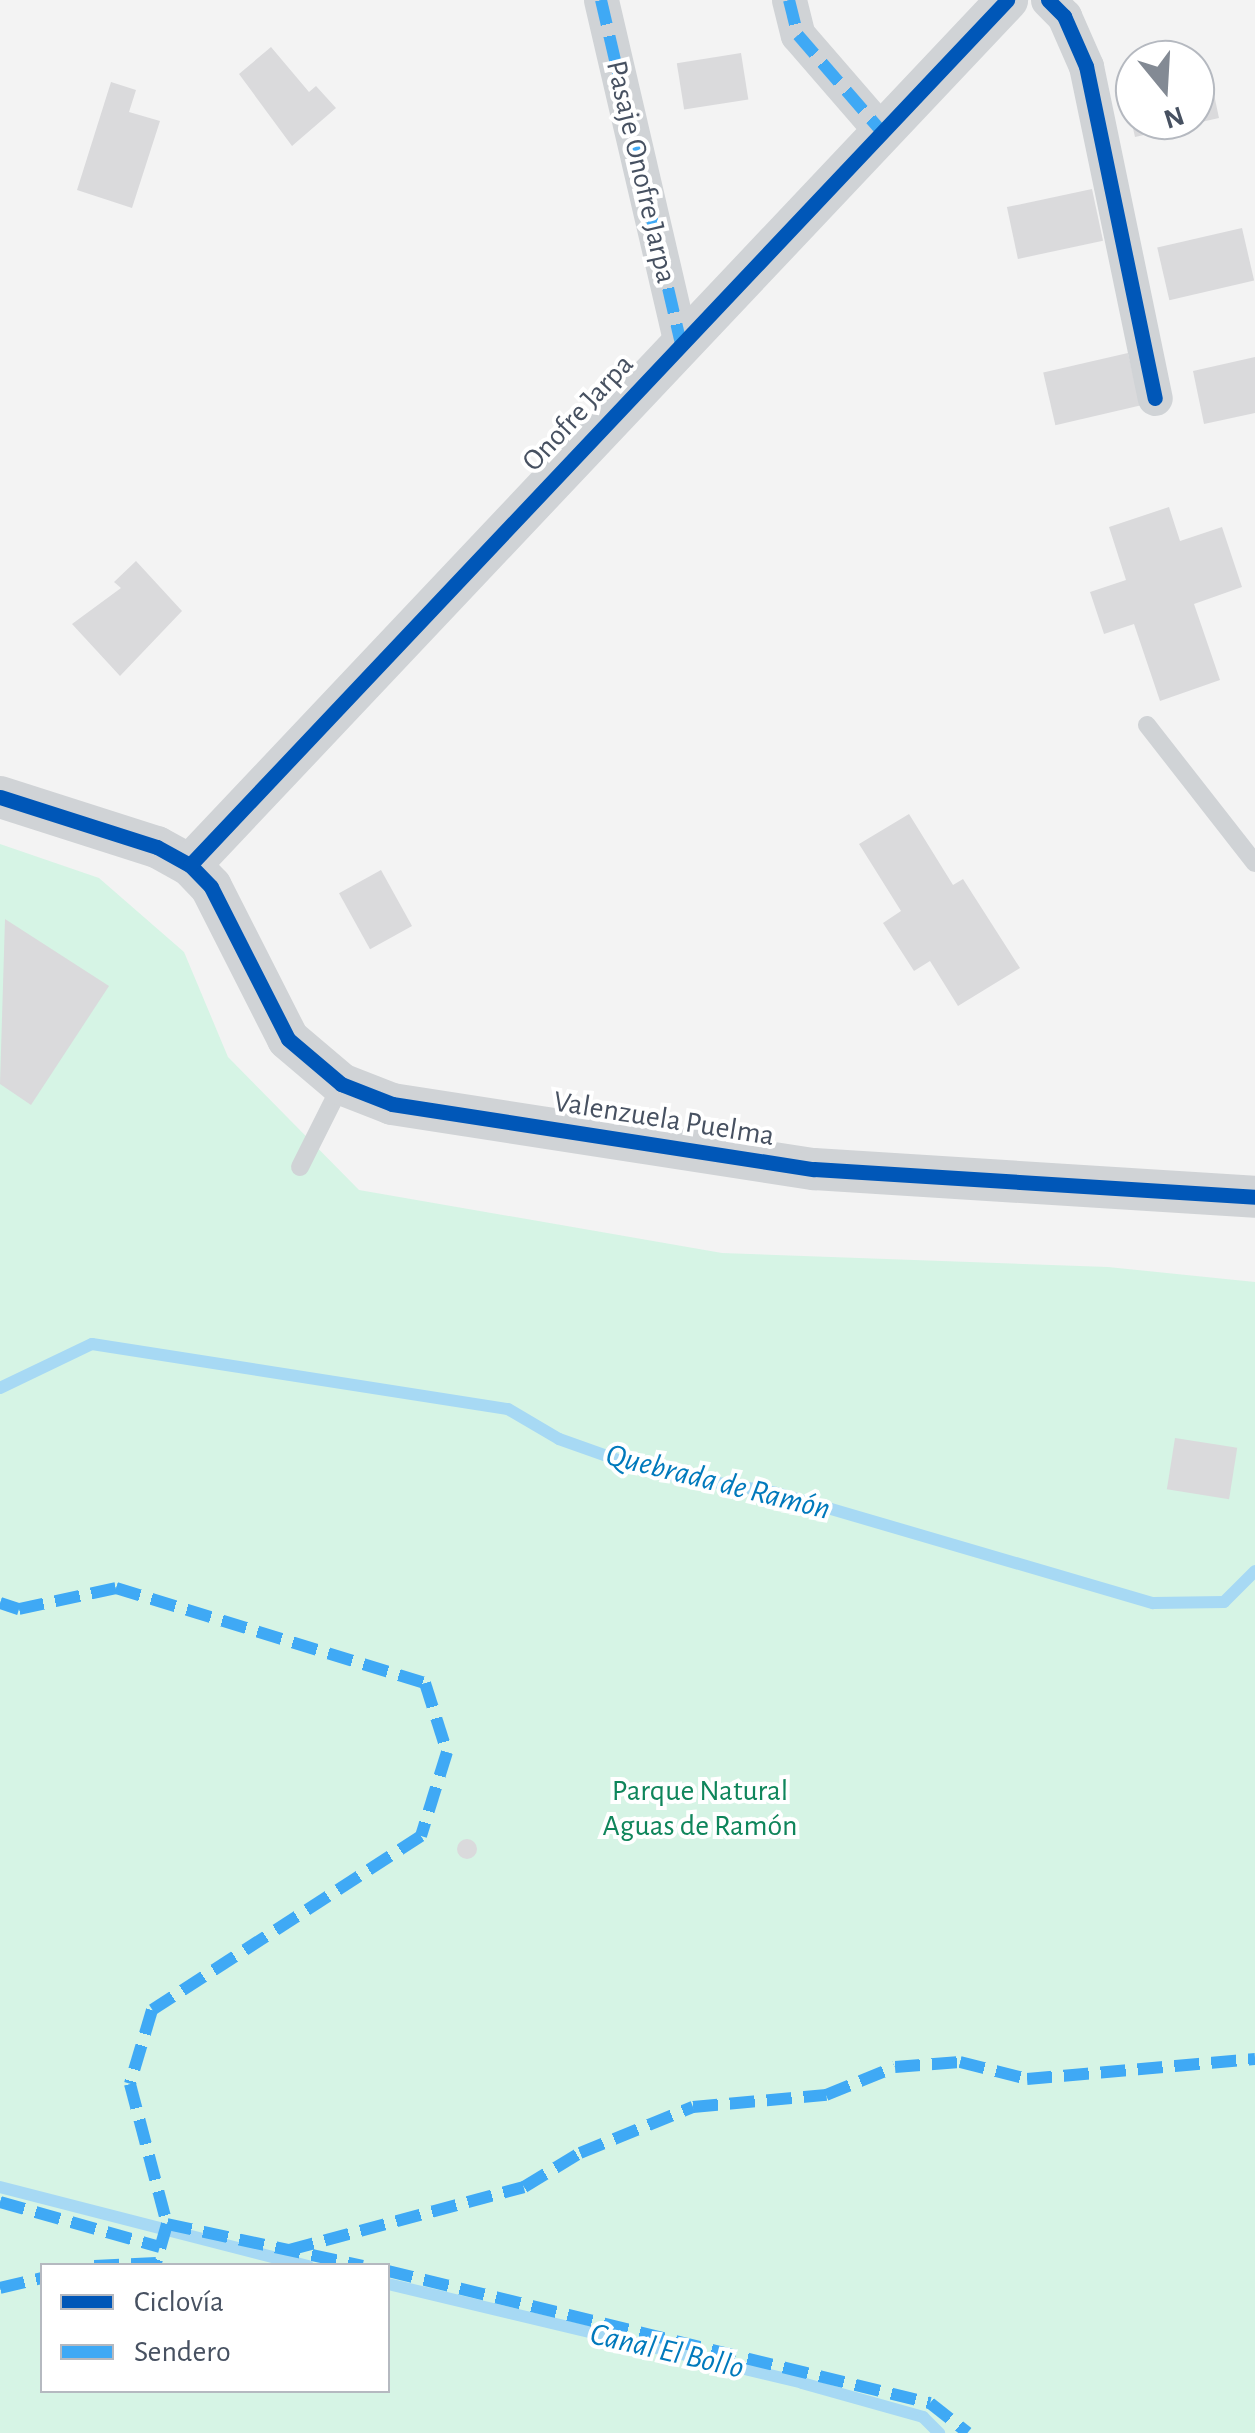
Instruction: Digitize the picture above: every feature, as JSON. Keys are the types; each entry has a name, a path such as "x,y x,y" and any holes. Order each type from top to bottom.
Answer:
{"street":[{"name":"Pasaje Onofre Jarpa","path":"601,0 681,344"},
{"path":"789,0 798,35 882,132"},
{"name":"Onofre Jarpa","path":"190,864 1007,0"},
{"path":"1048,0 1064,16 1086,66 1155,398"},
{"path":"0,797 157,847 190,864"},
{"name":"Valenzuela Puelma","path":"190,864 211,887 268,1010 288,1038 342,1084 392,1104 740,1160 1255,1197"}],"lane":[{"path":"1147,725 1255,863"},
{"path":"300,1167 342,1084"}],"green space":[{"name":"Parque Natural Aguas de Ramón","path":"0,844 99,878 184,952 228,1057 359,1190 722,1253 1108,1267 1255,1282 1255,2433 0,2433"}],"building":[{"path":"271,47 309,92 316,86 336,108 292,146 239,74"},
{"path":"741,53 748,99 684,110 677,63"},
{"path":"111,82 136,90 129,112 160,121 132,208 77,190"},
{"path":"1092,189 1103,241 1018,259 1007,207"},
{"path":"1242,228 1254,281 1169,300 1157,248"},
{"path":"1128,353 1140,406 1055,425 1043,373"},
{"path":"1255,357 1255,413 1204,424 1193,371"},
{"path":"1169,507 1180,541 1222,527 1242,587 1194,604 1220,680 1160,701 1134,624 1104,634 1090,592 1126,580 1109,527"},
{"path":"136,561 182,611 120,676 72,624 121,588 114,582"},
{"path":"909,814 953,885 963,879 1020,968 958,1006 930,961 914,971 883,923 901,911 859,844"},
{"path":"381,870 412,926 370,949 339,893"},
{"path":"5,919 109,986 31,1105 0,1084"},
{"path":"1175,1438 1237,1448 1229,1499 1167,1489"},
{"path":"467,1839 477,1849 467,1859 457,1849"}],"waterway":[{"name":"Quebrada de Ramón","path":"0,1388 92,1344 508,1409 559,1439 652,1472 773,1492 1153,1603 1224,1602 1255,1571"},
{"name":"Canal El Bollo","path":"0,2187 296,2263"},
{"name":"Canal El Bollo","path":"390,2284 802,2383 923,2417 939,2433"}],"marked path":[{"path":"601,0 681,345"},
{"path":"789,0 798,35 882,132"},
{"path":"0,1603 19,1609 116,1588 425,1683 447,1752 421,1836 152,2010 130,2084 167,2224 156,2263"},
{"path":"289,2250 524,2187 580,2153 693,2107 826,2095 895,2067 960,2062 1027,2079 1255,2059"},
{"path":"0,2202 160,2247"},
{"path":"167,2224 349,2263"},
{"path":"390,2271 930,2403 968,2433"},
{"path":"0,2288 40,2278"}],"cycle path":[{"path":"190,865 1007,0"},
{"path":"1048,0 1064,16 1086,66 1155,398"},
{"path":"0,797 157,847 190,865 211,887 288,1039 341,1084 392,1104 814,1169 1255,1197"}]}
